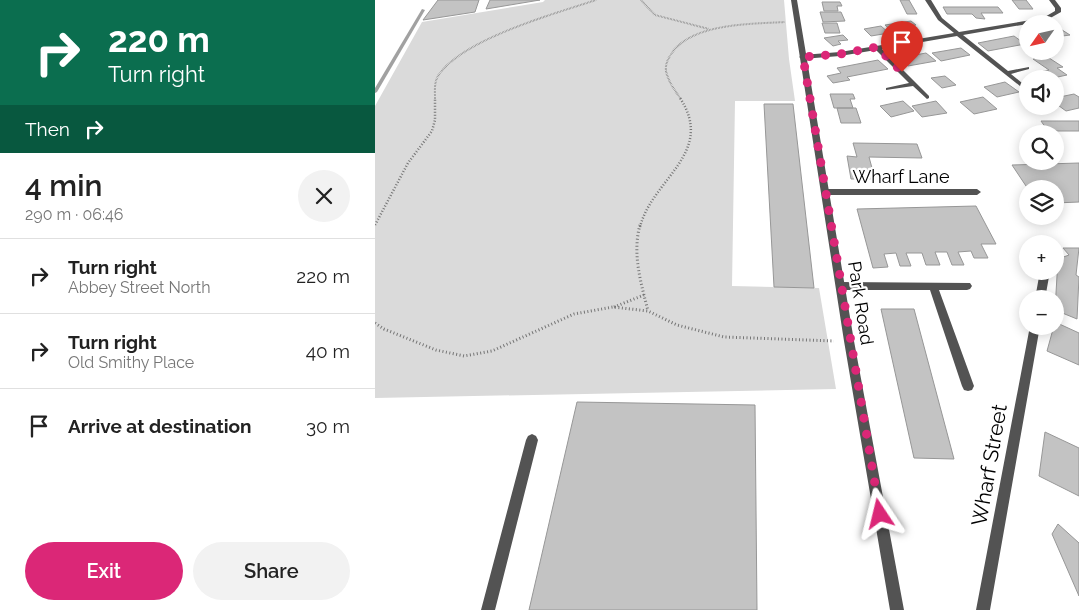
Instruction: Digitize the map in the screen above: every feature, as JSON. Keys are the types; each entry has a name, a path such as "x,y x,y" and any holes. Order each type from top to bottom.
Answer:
{"street":[{"name":"Park Road","path":"794,0 849,341 897,610"},
{"path":"929,0 940,19 1019,83"},
{"path":"803,57 840,54 1053,16 1058,12 1058,8 1052,0"},
{"path":"877,47 927,97"},
{"path":"1006,73 1027,68"},
{"path":"888,89 914,84"},
{"name":"Wharf Lane","path":"826,192 977,192"},
{"path":"841,286 967,286"},
{"path":"933,286 968,386"},
{"name":"Wharf Street","path":"983,610 1033,335"},
{"path":"488,610 532,440"}],"path":[{"path":"375,226 412,156 433,130 434,94 437,78 442,69 459,55 500,35 533,21 596,0"},
{"path":"641,0 655,15 710,30"},
{"path":"648,311 637,270 637,232 644,209 678,169 690,139 688,112 669,79 667,68 669,58 678,47 693,36 710,30 764,23 798,22"},
{"path":"375,323 384,329 436,350 464,356 492,351 574,314 613,307 644,295"},
{"path":"613,307 648,311 677,325 724,336 778,340 849,341"}],"shaded area":[{"path":"545,0 784,0 795,101 735,101 732,286 819,288 836,389 375,398 375,106 422,22 543,2"}],"building":[{"path":"438,0 479,0 475,12 423,20"},
{"path":"490,0 540,0 486,9"},
{"path":"900,0 909,0 917,14 907,14"},
{"path":"1012,0 1026,0 1033,9 1019,9"},
{"path":"822,2 840,2 842,6 837,6 838,11 824,11"},
{"path":"943,7 998,7 1003,13 981,13 985,19 976,18 972,14 947,14"},
{"path":"820,12 841,12 845,21 823,22"},
{"path":"911,21 916,25 910,26 913,29 893,32 885,25"},
{"path":"822,23 837,23 840,33 825,33"},
{"path":"881,26 889,33 871,36 864,29"},
{"path":"843,35 848,40 838,41 841,44 833,46 824,38"},
{"path":"1014,36 1019,40 1019,45 988,51 978,43"},
{"path":"961,48 970,55 941,61 932,53"},
{"path":"926,53 936,61 908,66 899,58"},
{"path":"878,60 888,69 847,77 850,80 833,83 827,76 841,73 837,68"},
{"path":"1034,60 1052,60 1063,67 1057,68 1060,70 1049,70"},
{"path":"945,76 956,85 942,88 931,78"},
{"path":"1005,82 1019,92 997,97 984,87"},
{"path":"830,94 853,94 855,99 850,99 853,108 834,108"},
{"path":"1074,94 1079,97 1079,108 1066,111 1064,110 1064,96"},
{"path":"983,97 997,109 974,114 960,102"},
{"path":"903,101 914,111 891,117 880,106"},
{"path":"936,101 947,113 922,117 912,106"},
{"path":"764,104 793,104 814,288 774,287"},
{"path":"837,108 856,108 861,123 841,123"},
{"path":"1041,121 1079,121 1079,131 1064,131 1064,125 1044,125"},
{"path":"853,143 917,144 922,158 869,157 875,179 851,179 847,156 857,157"},
{"path":"1064,163 1079,163 1079,202 1064,203 1064,180 1022,180 1012,165 1019,165 1019,170 1064,170"},
{"path":"976,206 996,244 981,244 988,258 974,258 971,251 958,252 964,265 952,265 947,252 935,252 940,265 926,265 922,253 906,253 911,266 900,266 896,253 884,254 888,267 873,268 857,209"},
{"path":"1064,248 1079,248 1076,275 1079,277 1077,319 1064,314 1064,290 1056,290 1057,280 1064,280 1064,257 1069,255"},
{"path":"881,309 914,309 954,459 914,458"},
{"path":"1064,326 1079,333 1079,365 1047,351 1051,335 1064,335"},
{"path":"577,402 755,405 757,610 529,610"},
{"path":"1045,432 1079,448 1079,496 1039,476"},
{"path":"1058,524 1079,543 1079,596 1052,534"}],"waterway":[{"path":"375,92 423,10"}],"route":[{"path":"880,514 849,341 803,57 840,54 877,47 902,72"}]}
